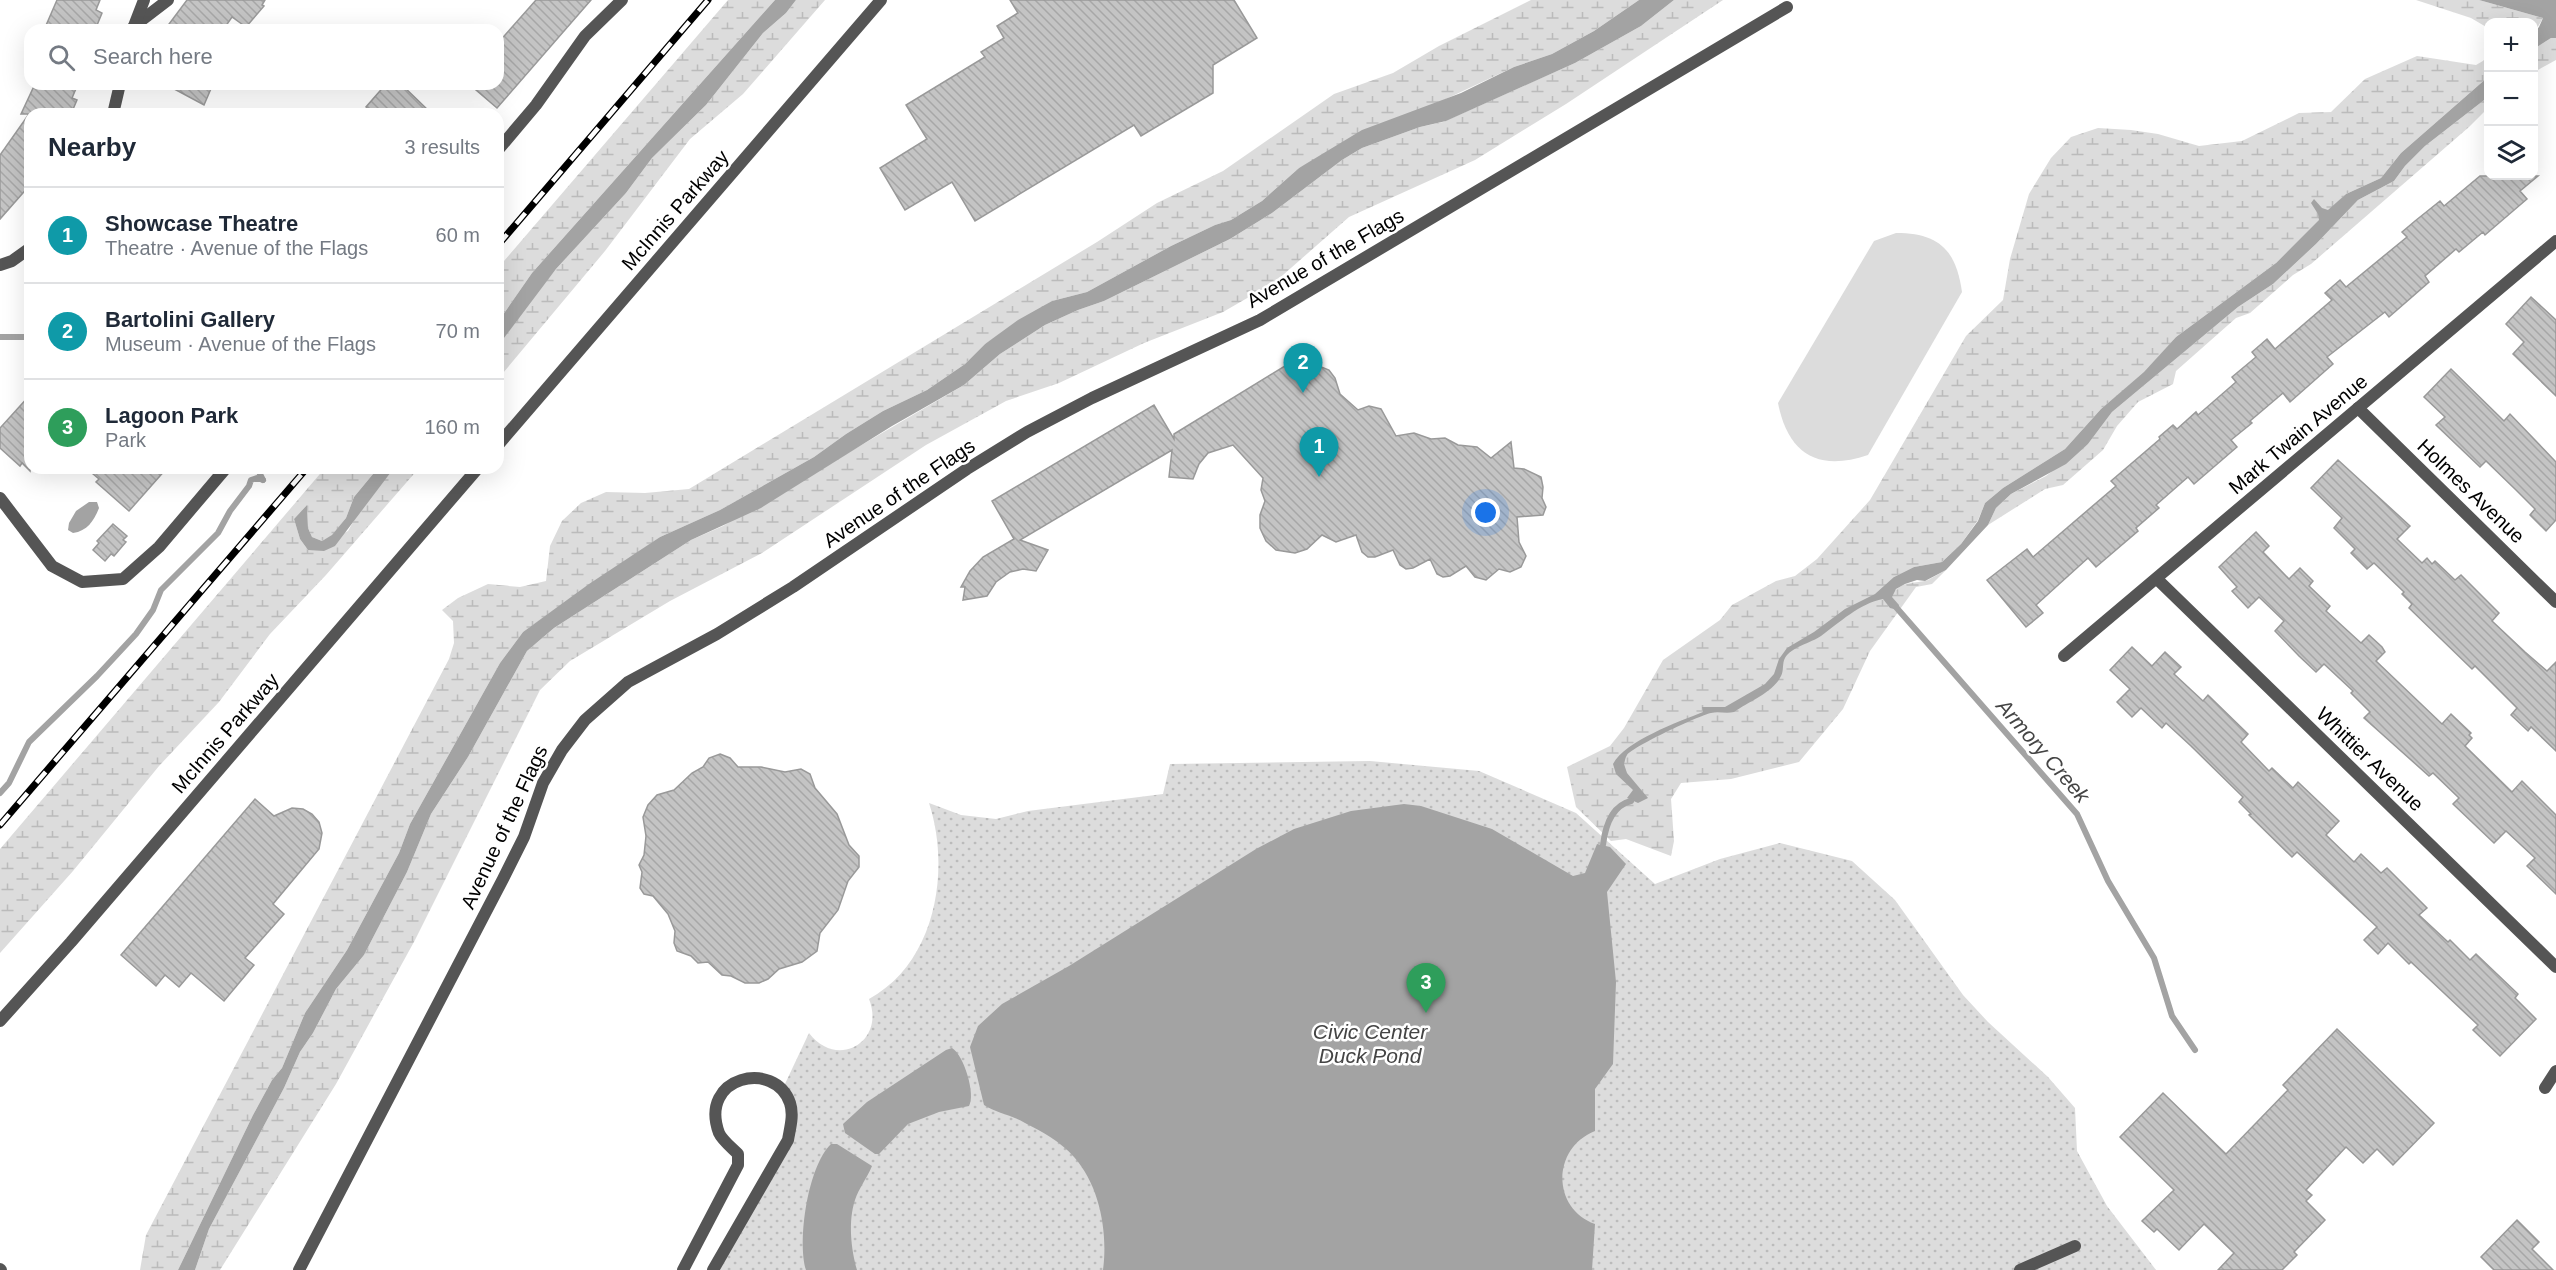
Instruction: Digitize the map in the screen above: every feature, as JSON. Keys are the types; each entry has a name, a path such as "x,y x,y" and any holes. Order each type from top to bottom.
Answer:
{"street":[{"path":"135,24 144,0"},
{"path":"139,24 168,0"},
{"path":"504,143 536,105 585,36 622,0"},
{"name":"McInnis Parkway","path":"504,438 881,0"},
{"name":"Avenue of the Flags","path":"298,1270 503,879 524,837 536,801 552,766 585,720 612,693 644,671 707,640 793,587 967,469 1027,432 1100,394 1260,320 1787,8"},
{"path":"114,108 119,90"},
{"name":"Mark Twain Avenue","path":"2064,656 2556,241"},
{"path":"0,265 12,261 24,252"},
{"name":"Holmes Avenue","path":"2358,408 2556,602"},
{"path":"0,498 52,566 82,582 123,579 159,547 221,474"},
{"name":"McInnis Parkway","path":"0,1020 71,942 473,474"},
{"name":"Whittier Avenue","path":"2157,579 2556,967"},
{"path":"2545,1088 2556,1071"},
{"path":"683,1270 738,1165 738,1154 720,1135 716,1116 719,1098 736,1080 761,1079 779,1089 790,1103 792,1121 788,1140 713,1270"},
{"path":"2020,1270 2075,1246"}],"green space":[{"path":"728,0 775,0 532,273 504,313 504,261"},
{"path":"796,0 825,0 743,94 690,139 605,251 504,372 504,338 535,295 626,193 652,158 706,105 763,33 786,13"},
{"path":"1531,0 1639,0 1594,31 1552,54 1514,67 1299,168 1262,201 1231,220 1171,246 1087,292 1052,301 985,344 965,364 927,390 883,411 814,457 720,510 660,537 523,632 500,663 410,824 399,853 347,950 305,1013 282,1068 272,1080 253,1115 178,1270 140,1270 146,1235 449,659 454,643 453,621 442,610 458,598 488,584 520,587 546,581 550,546 562,521 581,503 606,492 645,493 689,489 1097,242 1157,203 1223,171 1334,94 1393,73 1439,46"},
{"path":"1674,0 1723,0 1566,104 1475,160 1349,217 1275,282 1223,312 1144,343 1059,383 1006,401 926,445 762,553 670,601 570,661 540,690 415,940 336,1084 220,1270 195,1270 209,1229 284,1088 300,1052 313,1033 336,989 364,955 407,872 431,814 468,757 527,651 554,628 691,540 723,526 964,385 1000,354 1045,325 1104,301 1230,239 1272,213 1342,160 1362,148 1420,127 1443,122 1575,63 1641,26"},
{"path":"2416,0 2479,0 2543,18 2538,26 2538,18 2484,18 2484,26 2471,18"},
{"path":"2551,38 2556,38 2556,60 2538,70 2538,46"},
{"path":"2417,56 2476,65 2484,60 2484,80 2401,153 2381,178 2346,194 2276,263 2176,337 2145,372 2101,409 2065,449 2003,488 1985,503 1978,520 1961,544 1942,562 1914,567 1894,577 1892,594 1900,586 1928,580 1946,570 1932,584 1916,587 1870,651 1843,709 1799,762 1731,779 1681,783 1671,799 1674,841 1671,856 1626,839 1611,841 1576,807 1567,767 1610,746 1624,728 1663,660 1720,620 1732,605 1776,581 1795,576 1817,559 1870,500 1966,336 2003,300 2010,259 2029,194 2051,158 2071,137 2098,128 2158,134 2199,146 2242,141 2299,113 2331,112 2365,79"},
{"path":"2484,100 2484,112 2469,127 2311,264 2293,275 2250,313 2236,318 2176,371 2173,384 2138,402 2117,426 2103,450 2063,485 2045,489 1988,525 1996,508 2011,494 2046,476 2088,444 2112,412 2238,307 2273,284 2358,200 2394,181 2425,146"},
{"path":"1896,233 1924,236 1943,247 1955,265 1962,292 1868,455 1850,460 1820,459 1808,454 1789,435 1778,403 1874,241"},
{"path":"320,474 373,474 354,497 346,518 332,536 322,541 312,537 308,528 307,505 294,519 300,539 308,550 348,531 358,513 389,474 414,474 326,575 270,634 219,702 159,766 73,871 0,953 0,849"},
{"path":"1370,761 1479,771 1576,813 1655,884 1720,859 1780,843 1852,861 1895,900 1963,995 1988,1022 2048,1077 2075,1108 2077,1151 2107,1206 2156,1270 713,1270 788,1140 784,1086 809,1033 820,1044 833,1049 845,1050 856,1046 871,1028 872,1014 869,999 892,983 910,963 923,939 932,913 937,885 938,857 929,803 961,815 996,819 1028,811 1163,794 1170,764"}],"water":[{"path":"775,0 796,0 786,13 763,33 706,105 652,158 626,193 556,269 504,338 504,313 532,273"},
{"path":"1639,0 1674,0 1641,26 1575,63 1446,121 1420,127 1362,148 1342,160 1272,213 1230,239 1104,301 1045,325 1000,354 964,385 892,426 761,508 691,540 554,628 527,651 468,757 431,814 407,872 364,955 336,989 313,1033 300,1052 284,1088 209,1229 195,1270 178,1270 253,1115 272,1080 282,1068 305,1013 347,950 399,853 410,824 500,663 523,632 589,584 660,537 720,510 814,457 883,411 927,390 965,364 985,344 1018,320 1052,301 1087,292 1171,246 1231,220 1262,201 1299,168 1362,130 1461,93 1514,67 1552,54 1594,31"},
{"path":"2479,0 2556,0 2556,38 2551,38 2538,46 2538,28 2543,18"},
{"path":"2484,80 2484,100 2425,146 2394,181 2358,200 2273,284 2238,307 2112,412 2088,444 2066,464 2011,494 1996,508 1988,525 1946,570 1925,581 1917,580 1896,589 1892,597 1899,605 1898,610 1890,608 1883,599 1866,605 1821,636 1788,654 1778,682 1760,696 1734,712 1711,713 1693,720 1653,739 1627,755 1624,764 1627,773 1648,798 1638,803 1627,798 1633,790 1616,774 1613,764 1619,756 1653,733 1703,712 1702,707 1725,707 1765,684 1774,674 1779,659 1787,648 1845,609 1875,594 1894,577 1914,567 1942,562 1961,544 1978,521 1985,503 2003,488 2065,449 2101,409 2144,372 2176,337 2276,263 2319,220 2311,203 2314,199 2322,208 2328,210 2346,194 2381,178 2401,153"},
{"path":"373,474 389,474 335,546 324,551 308,550 300,539 294,519 307,505 308,528 312,537 322,541 332,535 346,518 354,497"},
{"path":"89,502 97,502 99,508 92,521 78,532 73,533 68,530 76,511"},
{"name":"Civic Center Duck Pond","path":"1404,804 1421,806 1492,829 1573,876 1585,873 1597,844 1610,847 1626,864 1607,892 1616,982 1613,1064 1595,1089 1595,1131 1581,1139 1571,1150 1562,1178 1564,1192 1570,1205 1581,1216 1595,1224 1592,1270 1103,1270 1104,1241 1100,1210 1083,1169 1069,1152 1051,1138 1020,1120 984,1105 970,1047 978,1026 1002,1004 1069,966 1256,849 1294,829 1351,811"},
{"path":"952,1048 961,1058 968,1075 971,1093 969,1106 939,1112 908,1124 879,1154 875,1154 845,1133 843,1124 867,1102"},
{"path":"831,1144 837,1144 872,1166 853,1208 852,1244 857,1270 806,1270 803,1241 807,1204 816,1169"}],"building":[{"path":"57,0 100,0 96,10 102,13 97,24 47,24"},
{"path":"187,0 265,0 262,5 264,6 249,24 242,24 232,17 227,24 169,24"},
{"path":"536,0 591,0 497,108 476,90 504,90 504,36"},
{"path":"1010,0 1234,0 1257,38 1213,65 1213,93 1141,136 1134,125 975,221 952,182 905,210 880,168 927,139 906,105 985,57 981,52 1004,38 997,26 1018,13"},
{"path":"32,90 75,90 72,98 77,100 74,108 24,108 24,114 21,114"},
{"path":"176,90 210,90 204,105"},
{"path":"381,90 407,90 426,108 367,108"},
{"path":"24,121 24,192 0,219 0,155"},
{"path":"2480,176 2484,176 2484,180 2533,180 2520,191 2527,199 2485,235 2483,232 2459,252 2456,249 2425,276 2429,282 2389,317 2385,312 2327,357 2333,364 2290,402 2283,393 2250,421 2252,423 2231,440 2237,447 2194,484 2188,477 2156,505 2159,508 2136,528 2138,531 2096,567 2088,558 2036,605 2043,613 2026,627 1987,580 2027,549 2033,557 2116,486 2111,481 2160,439 2159,437 2173,425 2177,429 2196,412 2198,415 2236,382 2232,377 2256,357 2252,352 2267,339 2275,349 2332,300 2325,293 2340,280 2346,287 2407,237 2402,232 2415,221 2440,201 2444,206"},
{"path":"2531,297 2556,320 2556,396 2513,354 2524,342 2506,324"},
{"path":"1303,355 1309,362 1329,370 1335,378 1340,394 1358,410 1369,406 1381,409 1396,436 1414,433 1431,439 1445,438 1458,445 1477,447 1491,458 1511,442 1514,468 1524,469 1541,477 1542,498 1546,507 1543,515 1517,517 1519,542 1526,556 1521,567 1510,572 1499,569 1486,580 1475,577 1466,566 1450,576 1443,577 1437,574 1430,559 1406,569 1400,565 1393,550 1375,557 1368,557 1362,552 1356,535 1336,542 1322,535 1307,549 1295,553 1276,550 1266,541 1260,528 1260,515 1265,501 1261,490 1263,478 1233,445 1208,453 1199,464 1193,479 1169,477 1172,450 1020,540 1048,550 1036,571 1023,569 1010,572 996,582 987,596 963,600 965,587 961,587 970,571 983,557 1014,539 992,501 1154,405 1174,439 1174,434"},
{"path":"2451,369 2504,421 2510,414 2556,462 2556,520 2546,531 2530,515 2535,509 2486,461 2480,467 2436,425 2445,417 2424,397"},
{"path":"24,402 24,465 22,463 20,466 0,448 0,428"},
{"path":"2338,460 2410,526 2397,539 2422,563 2427,558 2432,564 2435,561 2455,580 2461,575 2499,613 2492,621 2525,652 2547,671 2556,662 2556,751 2531,727 2528,731 2511,715 2517,708 2475,666 2472,669 2409,608 2412,604 2402,594 2404,592 2374,563 2367,569 2351,553 2355,549 2334,528 2342,518 2311,488"},
{"path":"93,474 162,474 129,511 96,482 99,479"},
{"path":"113,524 127,536 123,540 126,542 114,556 111,554 105,561 93,550 99,543 97,541"},
{"path":"2256,532 2269,546 2263,552 2289,579 2300,568 2313,581 2309,586 2330,606 2326,611 2361,643 2369,635 2382,647 2385,652 2376,661 2442,724 2451,714 2471,733 2469,735 2472,738 2465,746 2512,792 2522,781 2556,815 2556,894 2527,866 2535,858 2506,831 2494,843 2453,804 2459,798 2433,773 2429,776 2364,718 2370,712 2351,693 2353,691 2324,664 2316,672 2299,656 2275,631 2284,621 2259,597 2248,608 2232,591 2237,587 2219,567"},
{"path":"2132,647 2152,666 2165,652 2181,667 2174,674 2203,701 2208,695 2248,734 2241,742 2269,771 2272,768 2293,788 2298,782 2339,821 2326,835 2354,862 2361,854 2381,873 2387,868 2427,908 2419,915 2470,960 2476,954 2518,994 2515,998 2536,1019 2500,1056 2473,1030 2478,1025 2411,962 2409,964 2388,943 2378,954 2364,940 2377,927 2297,852 2292,857 2249,815 2251,814 2239,802 2243,797 2191,746 2166,723 2162,728 2141,708 2132,717 2117,702 2130,689 2110,670"},
{"path":"720,754 730,758 738,767 761,767 785,772 801,769 810,774 815,788 837,814 849,845 859,856 859,867 848,881 838,910 820,933 817,951 802,962 779,969 768,979 759,983 745,983 731,976 722,975 708,962 698,963 691,956 677,951 674,943 675,931 668,914 653,896 644,894 640,888 642,872 639,865 644,855 646,836 643,817 648,805 657,795 674,790 692,773 703,767 709,758"},
{"path":"255,799 274,816 292,808 303,809 312,814 319,822 322,833 319,849 273,904 284,914 245,958 254,965 224,1001 191,973 179,987 165,975 156,986 121,955"},
{"path":"2337,1029 2434,1123 2393,1165 2377,1149 2363,1163 2346,1147 2306,1190 2312,1195 2306,1201 2325,1220 2294,1252 2297,1255 2282,1270 2218,1270 2234,1253 2204,1224 2179,1250 2157,1229 2154,1232 2142,1221 2174,1190 2120,1137 2163,1093 2226,1154 2288,1090 2283,1085"},
{"path":"2517,1220 2539,1242 2532,1249 2553,1270 2494,1270 2481,1257"}],"waterway":[{"path":"0,337 24,337"},
{"path":"260,474 263,480"},
{"path":"0,793 9,783 29,742 97,676 136,634 153,610 161,590 218,533 251,480 257,478 263,480"},
{"name":"Armory Creek","path":"1895,606 2077,814 2108,881 2154,958 2172,1016 2195,1050"},
{"path":"1603,845 1610,819 1618,808 1631,801"}],"railway":[{"path":"504,238 708,0"},
{"path":"0,825 302,474"}],"place":[{"name":"Bartolini Gallery","path":"1303,393"},
{"name":"Showcase Theatre","path":"1319,477"},
{"name":"Lagoon Park","path":"1426,1013"}]}
